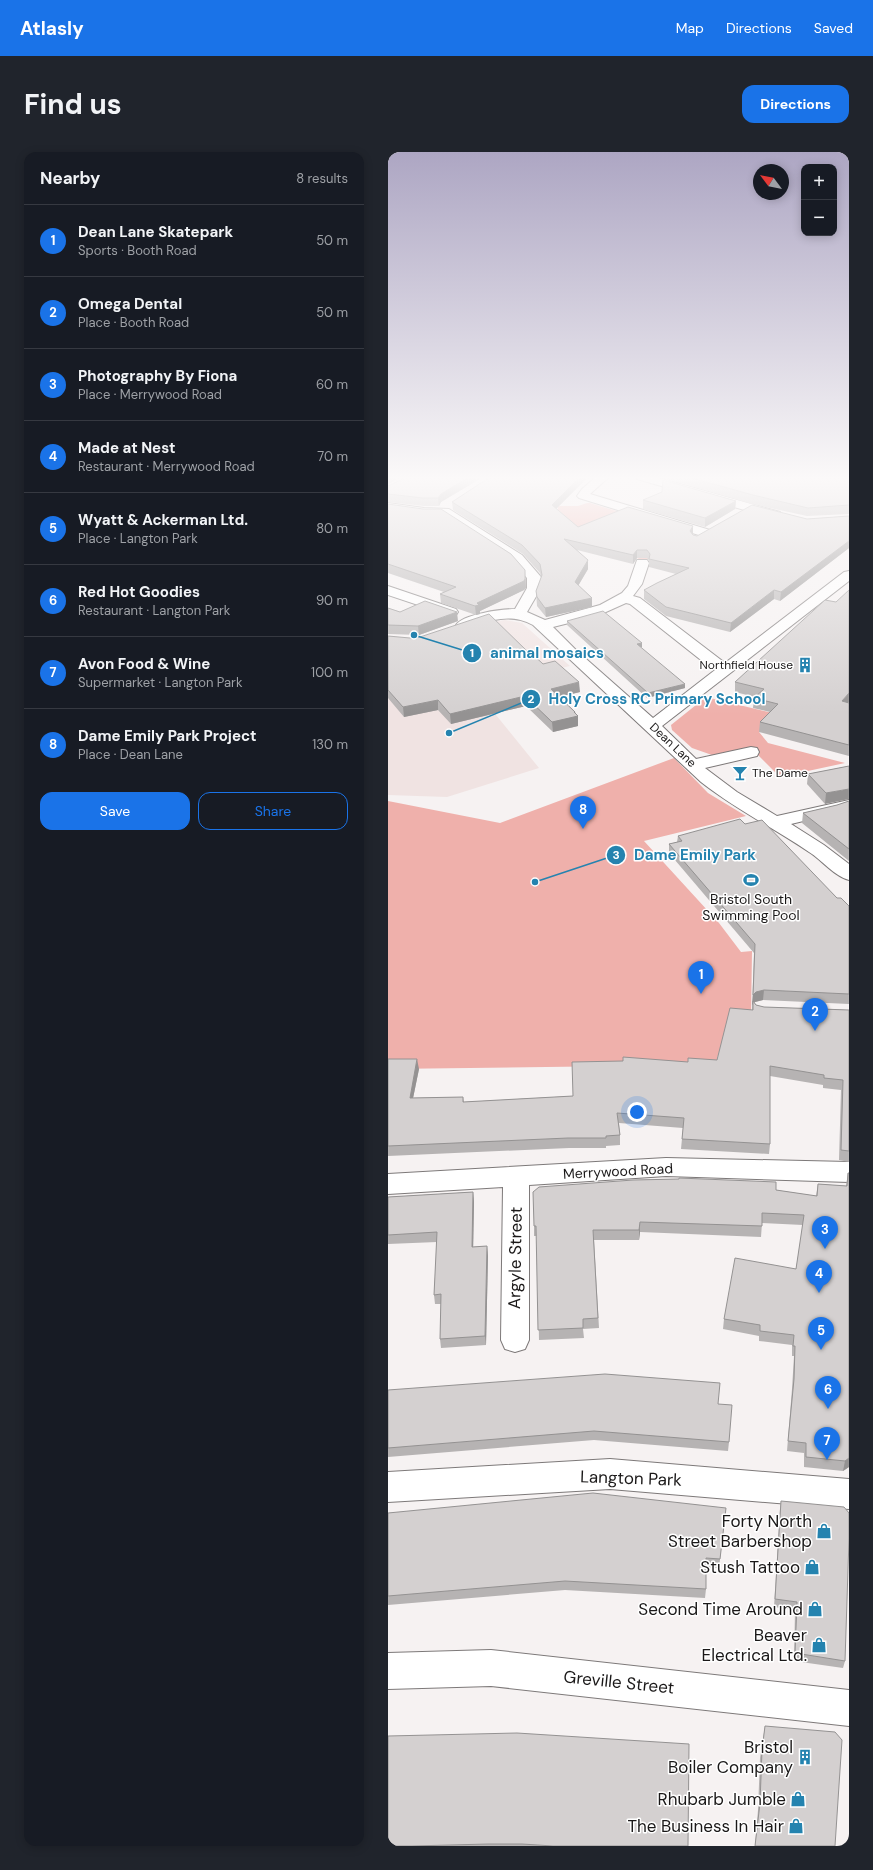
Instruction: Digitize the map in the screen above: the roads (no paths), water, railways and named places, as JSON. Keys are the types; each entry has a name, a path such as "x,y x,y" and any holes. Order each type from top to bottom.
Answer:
{"street":[{"path":"514,556 534,577 534,588 519,614"},
{"path":"542,625 592,613 624,598 635,586 642,563"},
{"path":"652,726 849,575"},
{"path":"388,590 476,621"},
{"path":"624,598 635,601 716,665 727,669"},
{"name":"Dean Lane","path":"449,630 494,615 519,614 533,618 652,726 713,784 813,845 849,874"},
{"path":"694,765 751,752"},
{"path":"776,822 849,805"},
{"name":"Merrywood Road","path":"388,1184 666,1167 849,1172"},
{"name":"Argyle Street","path":"515,1340 516,1177"},
{"name":"Langton Park","path":"388,1487 610,1474 849,1494"},
{"name":"Greville Street","path":"388,1671 491,1668 849,1708"}],"place":[{"name":"animal mosaics","path":"414,635"},
{"name":"Northfield House","path":"805,665"},
{"name":"Holy Cross RC Primary School","path":"449,733"},
{"name":"The Dame","path":"740,773"},
{"name":"Dame Emily Park Project","path":"583,829"},
{"name":"Bristol South Swimming Pool","path":"751,880"},
{"name":"Dame Emily Park","path":"535,882"},
{"name":"Dean Lane Skatepark","path":"701,994"},
{"name":"Omega Dental","path":"815,1031"},
{"name":"Photography By Fiona","path":"825,1249"},
{"name":"Made at Nest","path":"819,1293"},
{"name":"Wyatt & Ackerman Ltd.","path":"821,1350"},
{"name":"Red Hot Goodies","path":"828,1409"},
{"name":"Avon Food & Wine","path":"827,1460"},
{"name":"Forty North Street Barbershop","path":"824,1531"},
{"name":"Stush Tattoo","path":"812,1567"},
{"name":"Second Time Around","path":"815,1609"},
{"name":"Beaver Electrical Ltd.","path":"819,1645"},
{"name":"Bristol Boiler Company","path":"805,1757"},
{"name":"Rhubarb Jumble","path":"798,1799"},
{"name":"The Business In Hair","path":"796,1826"}]}
